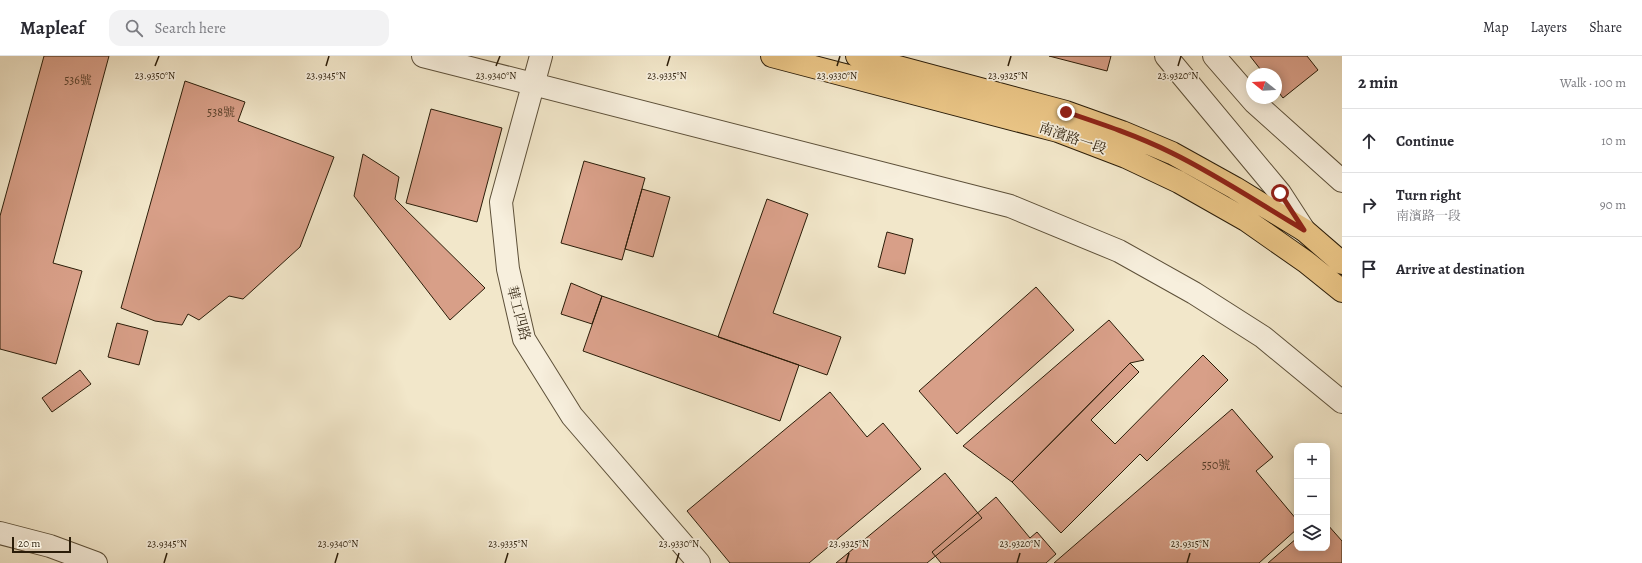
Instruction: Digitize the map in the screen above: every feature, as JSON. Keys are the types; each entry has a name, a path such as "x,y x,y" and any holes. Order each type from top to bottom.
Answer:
{"main road":[{"name":"南濱路一段","path":"772,56 1058,131 1126,157 1179,182 1246,220 1306,262 1342,291"},
{"name":"南濱路一段","path":"857,56 1066,112 1122,132 1172,153 1235,188 1304,230 1342,263"}],"street":[{"path":"423,56 1010,206 1119,251 1194,293 1263,337 1342,402"},
{"name":"華工四路","path":"541,56 501,202 508,269 524,339 572,416 699,563"},
{"path":"1166,56 1280,193 1304,230"},
{"path":"1214,56 1254,102 1342,181"},
{"path":"0,533 50,546 96,563"}],"building":[{"path":"44,56 109,56 53,263 82,271 56,364 0,349 0,216"},
{"path":"1049,56 1111,56 1107,71"},
{"path":"1250,56 1307,56 1318,70 1283,98 1282,68 1259,68"},
{"path":"185,81 245,102 238,121 334,157 300,247 243,299 229,296 199,320 188,314 182,325 155,321 121,308"},
{"path":"431,109 502,128 477,222 406,203"},
{"path":"363,154 399,177 395,199 485,288 450,320 354,196"},
{"path":"584,161 645,178 622,260 561,243"},
{"path":"642,189 670,197 653,257 625,249"},
{"path":"767,199 808,214 773,313 841,337 827,375 718,337"},
{"path":"887,232 913,239 905,274 878,267"},
{"path":"571,283 602,296 592,324 561,314"},
{"path":"1036,287 1074,330 957,434 919,391"},
{"path":"602,296 799,365 780,421 583,351"},
{"path":"1109,320 1144,360 1130,363 1012,482 963,446"},
{"path":"117,323 148,331 139,365 108,357"},
{"path":"1203,355 1228,380 1147,461 1140,454 1061,533 1012,482 1130,363 1139,372 1091,420 1115,444"},
{"path":"80,370 91,384 52,412 42,398"},
{"path":"830,392 867,437 883,423 921,469 809,563 730,563 687,511"},
{"path":"1232,409 1273,457 1256,471 1294,516 1294,532 1259,563 1054,563"},
{"path":"945,473 982,518 927,563 836,563"},
{"path":"996,497 1030,538 1037,532 1056,554 1046,563 941,563 932,552"},
{"path":"1330,527 1342,541 1342,563 1268,563 1294,541 1294,551 1330,551"}],"route":[{"path":"1066,112 1122,132 1172,153 1235,188 1304,230 1280,193"}]}
